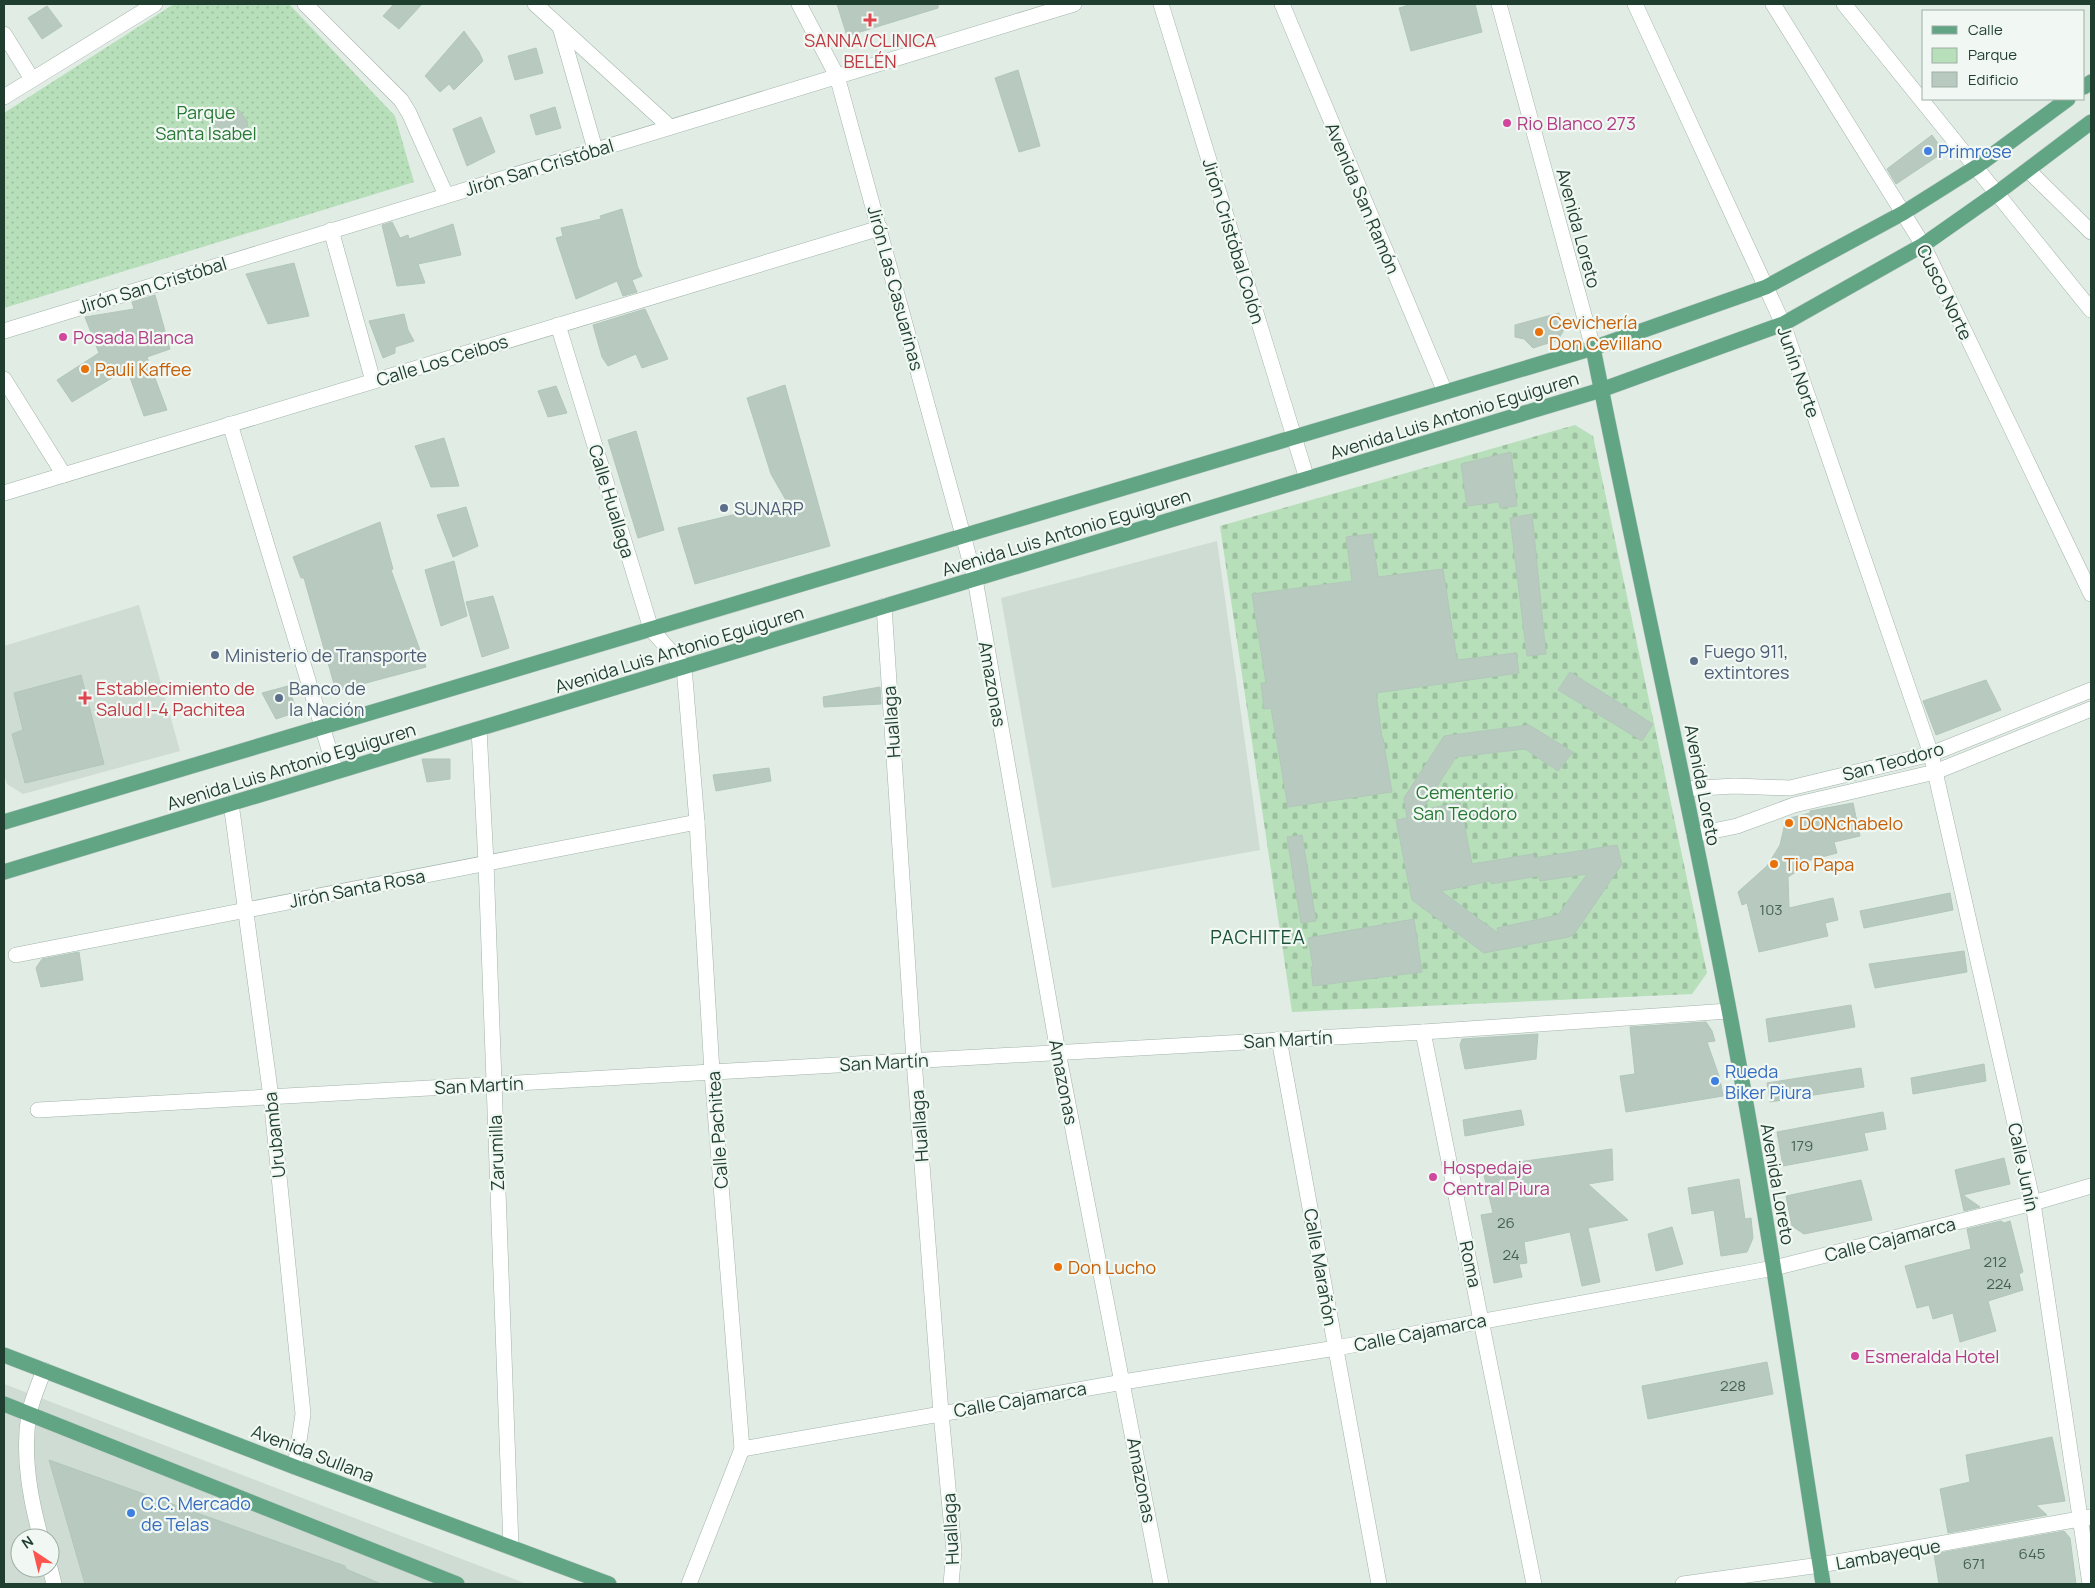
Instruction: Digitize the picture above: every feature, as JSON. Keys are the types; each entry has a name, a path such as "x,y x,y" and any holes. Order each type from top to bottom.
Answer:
{"main road":[{"name":"Avenida Luis Antonio Eguiguren","path":"4,822 1592,348 1766,287 1903,213 1976,167 2067,100"},
{"name":"Avenida Luis Antonio Eguiguren","path":"4,872 1601,390 1783,324 1923,245 1997,193 2091,122"},
{"name":"Avenida Loreto","path":"1592,348 1685,789 1729,1011 1774,1268 1823,1584"},
{"name":"Avenida Sullana","path":"4,1355 609,1584"},
{"path":"4,1404 457,1584"}],"street":[{"path":"4,97 155,4"},
{"path":"305,4 401,100 409,113 446,195"},
{"path":"535,4 670,127"},
{"name":"Jirón Las Casuarinas","path":"799,4 837,76 975,579"},
{"name":"Jirón San Cristóbal","path":"4,330 1074,4"},
{"name":"Jirón Cristóbal Colón","path":"1161,4 1307,479"},
{"name":"Avenida San Ramón","path":"1282,4 1446,392"},
{"name":"Avenida Loreto","path":"1499,4 1592,348"},
{"name":"Junín Norte","path":"1635,4 1783,324 1931,754"},
{"name":"Cusco Norte","path":"1773,4 1923,245 2091,594"},
{"path":"1844,4 2091,310"},
{"path":"560,27 595,150"},
{"path":"4,34 32,79"},
{"path":"2028,170 2091,232"},
{"name":"Calle Los Ceibos","path":"4,493 880,228"},
{"path":"331,230 373,381"},
{"name":"Calle Huallaga","path":"558,325 651,629 684,667"},
{"path":"4,379 64,474"},
{"path":"230,424 336,772"},
{"name":"Amazonas","path":"975,579 1058,1052 1161,1584"},
{"name":"Huallaga","path":"884,606 914,1060 941,1413 954,1551 950,1584"},
{"name":"Calle Pachitea","path":"684,667 697,822 712,1072 742,1449 689,1584"},
{"name":"San Teodoro","path":"1685,789 1734,786 1790,788 1931,754 2091,690"},
{"name":"San Teodoro","path":"1694,835 1738,826 1794,805 1935,772 2091,709"},
{"name":"Zarumilla","path":"479,729 486,863 511,1547"},
{"name":"Calle Junín","path":"1931,754 2033,1203 2085,1519 2090,1584"},
{"name":"Urubamba","path":"231,804 271,1097 303,1414 296,1467"},
{"name":"Jirón Santa Rosa","path":"16,955 697,822"},
{"name":"San Martín","path":"38,1110 1423,1032 1729,1011"},
{"name":"Roma","path":"1423,1032 1534,1584"},
{"name":"Calle Marañón","path":"1280,1039 1379,1584"},
{"name":"Calle Cajamarca","path":"742,1449 1123,1382 1336,1348 1774,1268 2033,1203 2091,1186"},
{"path":"38,1528 26,1454 29,1413 44,1370"},
{"name":"Lambayeque","path":"1683,1584 1820,1565 2085,1519"}],"shaded area":[{"path":"1217,541 1260,850 1052,888 1001,598"},
{"name":"Establecimiento de Salud I-4 Pachitea","path":"139,605 180,751 23,794 7,784 4,774 4,646"},
{"path":"4,1384 527,1584 4,1584"}],"green space":[{"name":"Parque Santa Isabel","path":"174,4 289,4 395,116 414,182 4,308 4,113"},
{"name":"Cementerio San Teodoro","path":"1575,425 1593,436 1707,973 1692,994 1292,1012 1220,526"}],"building":[{"path":"394,4 422,4 399,29 383,16"},
{"name":"SANNA/CLINICA BELÉN","path":"837,4 938,4 938,8 847,36"},
{"path":"1405,4 1475,4 1482,32 1411,51 1399,8 1406,6"},
{"path":"47,6 62,26 42,39 28,18"},
{"path":"464,31 483,61 454,90 449,84 440,92 425,76"},
{"path":"536,48 543,73 515,80 508,56"},
{"path":"1018,70 1040,146 1019,152 995,78"},
{"path":"555,107 561,128 536,135 530,115"},
{"path":"226,110 239,110 247,121 248,130 234,141 223,138 215,130 215,118"},
{"path":"481,117 495,152 467,166 453,129"},
{"path":"1932,135 1944,152 1896,184 1887,169"},
{"path":"622,209 638,268 642,276 632,280 637,292 623,296 617,281 576,299 556,238 563,236 561,228 601,219 600,216"},
{"path":"392,222 400,238 408,235 409,239 453,224 461,255 418,264 425,283 397,286 382,225"},
{"path":"294,263 309,316 268,324 246,274"},
{"path":"155,295 170,349 147,357 167,410 144,416 127,369 72,402 57,380 99,353 85,317 134,309 132,302"},
{"path":"645,309 668,359 642,368 636,354 608,366 602,357 593,325"},
{"name":"Cevichería Don Cevillano","path":"1559,313 1565,328 1558,340 1533,348 1524,339 1515,337 1515,325"},
{"path":"404,314 408,330 414,341 395,347 395,353 383,358 369,321"},
{"path":"785,385 830,546 695,584 678,528 787,502 771,474 747,398"},
{"path":"556,386 567,413 548,417 538,391"},
{"path":"636,431 664,530 638,538 608,440"},
{"path":"444,438 459,486 431,487 415,446"},
{"path":"1511,452 1517,506 1500,508 1499,502 1467,506 1461,464"},
{"path":"466,507 478,546 453,557 437,515"},
{"path":"1532,514 1546,654 1527,656 1510,518"},
{"path":"380,522 393,569 391,570 426,667 336,691 304,578 301,578 293,557"},
{"path":"1372,534 1378,577 1443,569 1457,660 1516,653 1519,673 1376,693 1392,792 1288,807 1271,708 1264,709 1261,683 1266,683 1252,594 1352,581 1346,537"},
{"path":"454,561 467,616 441,626 425,570"},
{"path":"493,596 509,648 482,657 466,602"},
{"path":"1570,672 1653,724 1642,741 1558,690"},
{"path":"81,675 104,764 25,783 12,734 23,730 14,693"},
{"path":"1986,680 2001,710 1936,735 1923,701"},
{"name":"Banco de la Nación","path":"288,686 294,703 291,714 276,719 262,693"},
{"path":"880,687 881,704 824,707 823,697"},
{"path":"1529,725 1573,752 1558,771 1525,749 1456,757 1422,810 1460,802 1472,864 1533,854 1534,858 1617,845 1622,864 1575,933 1569,937 1484,953 1412,900 1396,820 1407,818 1404,798 1444,736","holes":["1587,874 1558,915 1497,928 1498,933 1441,891 1491,881 1491,884 1539,876 1540,881"]},
{"path":"422,759 450,759 450,779 427,782"},
{"path":"769,768 771,781 716,791 713,775"},
{"path":"1853,803 1860,836 1834,842 1837,853 1803,862 1804,867 1788,877 1789,908 1833,898 1838,920 1825,923 1828,936 1759,952 1747,903 1742,905 1738,892 1767,866 1780,845 1786,819 1810,813 1810,811"},
{"path":"1302,835 1316,921 1301,923 1287,837"},
{"path":"1950,893 1953,910 1864,928 1860,911"},
{"path":"1414,919 1422,972 1313,986 1311,967 1313,967 1308,938"},
{"path":"1964,951 1967,972 1875,988 1869,964"},
{"path":"79,952 83,980 41,987 36,968 42,959"},
{"path":"1851,1005 1855,1027 1769,1042 1766,1019"},
{"path":"1706,1022 1712,1031 1715,1041 1707,1042 1720,1079 1723,1096 1626,1112 1620,1076 1635,1074 1630,1027"},
{"path":"1538,1034 1536,1059 1465,1069 1460,1045 1462,1039"},
{"path":"1984,1064 1986,1081 1913,1094 1911,1078"},
{"path":"1861,1068 1864,1087 1770,1102 1767,1083"},
{"path":"1521,1110 1524,1125 1465,1136 1463,1120"},
{"path":"1883,1112 1886,1129 1864,1133 1868,1150 1783,1166 1777,1132"},
{"path":"1612,1149 1613,1180 1588,1184 1628,1220 1588,1228 1600,1282 1582,1286 1570,1232 1524,1242 1527,1263 1519,1264 1522,1277 1494,1283 1481,1215 1493,1213 1482,1167"},
{"path":"2004,1158 2010,1184 1963,1195 1980,1207 1964,1211 1955,1170"},
{"path":"1739,1179 1745,1219 1751,1218 1753,1238 1747,1252 1721,1256 1714,1210 1692,1214 1688,1188"},
{"path":"1861,1180 1872,1220 1804,1234 1792,1226 1786,1196"},
{"path":"2001,1221 2004,1223 2010,1221 2023,1272 2019,1274 2023,1290 1988,1301 1996,1331 1960,1342 1953,1313 1933,1319 1929,1305 1917,1308 1905,1266 1971,1249 1967,1229"},
{"path":"1672,1227 1683,1264 1656,1271 1648,1234"},
{"path":"1767,1362 1773,1394 1648,1419 1642,1386"},
{"path":"2052,1437 2065,1501 2036,1505 2047,1515 1948,1533 1940,1489 1970,1482 1966,1455"},
{"name":"C.C. Mercado de Telas","path":"49,1460 345,1566 346,1569 381,1584 85,1584"},
{"path":"2064,1531 2070,1538 2076,1584 1939,1584 1934,1554"}],"place":[{"name":"SANNA/CLINICA BELÉN","path":"870,20"},
{"name":"Rio Blanco 273","path":"1507,123"},
{"name":"Primrose","path":"1928,151"},
{"name":"Cevichería Don Cevillano","path":"1539,332"},
{"name":"Posada Blanca","path":"63,337"},
{"name":"Pauli Kaffee","path":"85,369"},
{"name":"SUNARP","path":"724,508"},
{"name":"Ministerio de Transporte","path":"215,655"},
{"name":"Fuego 911, extintores","path":"1694,661"},
{"name":"Establecimiento de Salud I-4 Pachitea","path":"85,698"},
{"name":"Banco de la Nación","path":"279,698"},
{"name":"DONchabelo","path":"1789,823"},
{"name":"Tio Papa","path":"1774,864"},
{"name":"Rueda Biker Piura","path":"1715,1081"},
{"name":"Hospedaje Central Piura","path":"1433,1177"},
{"name":"Don Lucho","path":"1058,1267"},
{"name":"Esmeralda Hotel","path":"1855,1356"},
{"name":"C.C. Mercado de Telas","path":"131,1513"}],"district":[{"name":"PACHITEA","path":"1258,937"}]}
